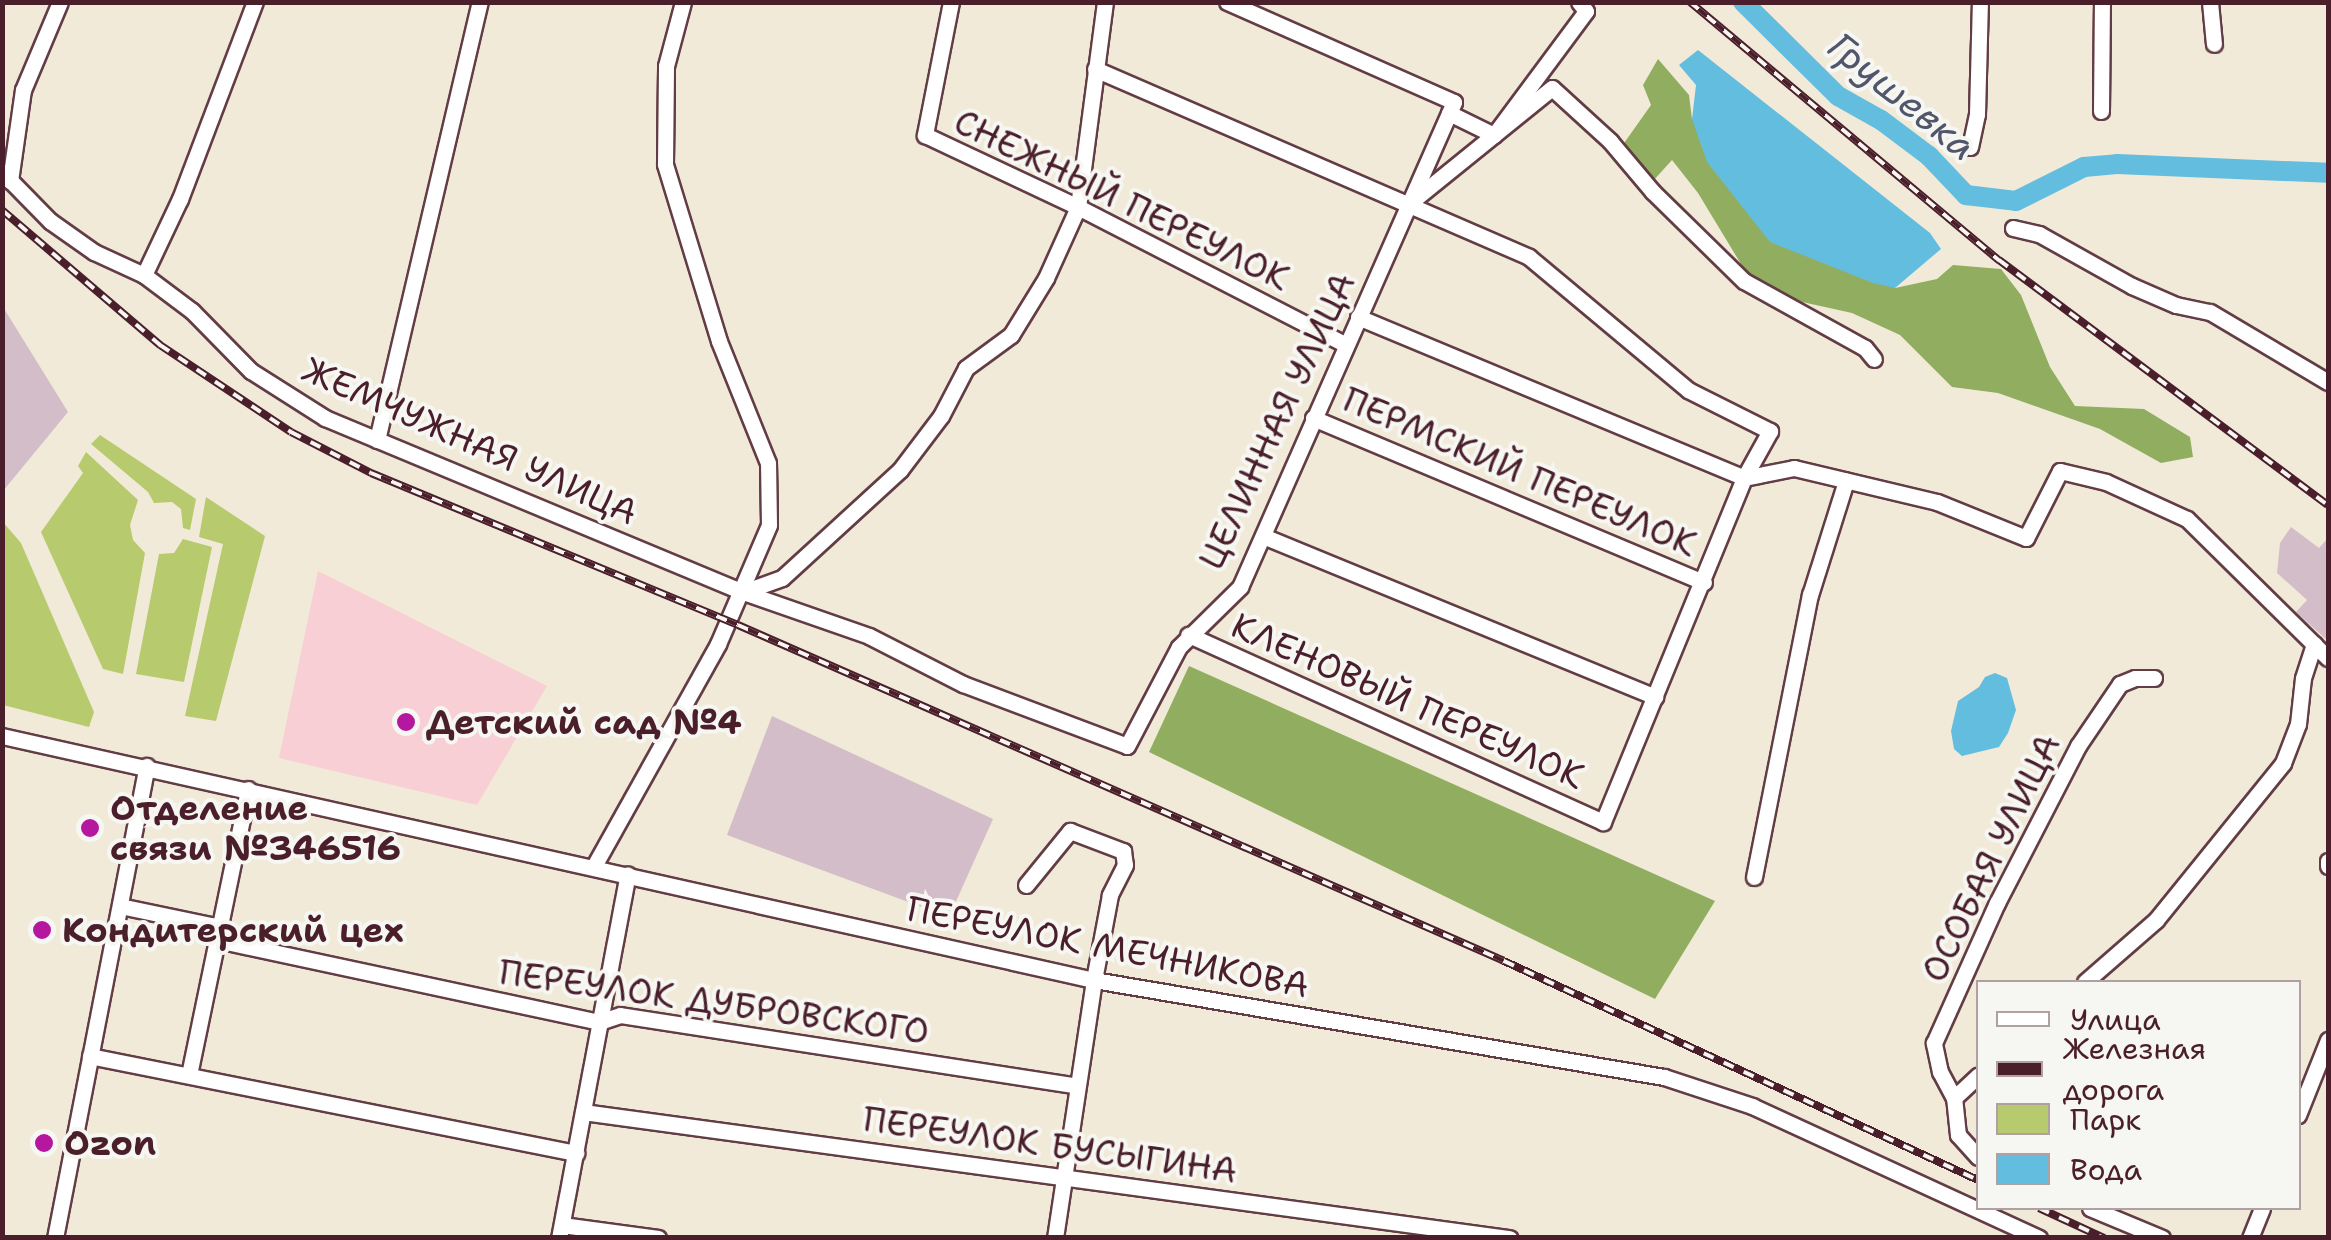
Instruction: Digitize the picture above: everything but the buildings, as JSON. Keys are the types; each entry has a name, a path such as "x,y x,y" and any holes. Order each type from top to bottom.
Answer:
{"street":[{"path":"6,176 23,90 60,2"},
{"path":"144,275 180,199 255,2"},
{"path":"377,440 480,2"},
{"path":"594,866 743,592 769,525 768,463 718,341 665,164 666,66 683,2"},
{"name":"СНЕЖНЫЙ ПЕРЕУЛОК","path":"951,2 925,135 1078,207 1346,345"},
{"path":"743,592 782,578 900,470 941,416 966,368 1012,335 1046,278 1078,207 1105,2"},
{"path":"1227,2 1452,108 1494,135"},
{"path":"1494,135 1586,11 1579,2"},
{"path":"1970,148 1977,114 1980,2"},
{"path":"2101,111 2102,2"},
{"path":"2210,2 2214,44"},
{"path":"1095,70 1529,257 1688,390 1770,432 1744,478 1655,697 1264,536"},
{"path":"1408,205 1552,88 1610,142 1653,192 1744,281 1795,313 1865,348 1874,359"},
{"name":"ЦЕЛИННАЯ УЛИЦА","path":"743,592 869,636 963,684 1127,746 1188,635 1240,587 1452,108"},
{"name":"ЖЕМЧУЖНАЯ УЛИЦА","path":"6,176 50,221 79,242 144,275 192,311 251,372 325,418 743,592"},
{"path":"2013,228 2039,234 2132,286 2210,312 2328,382"},
{"path":"1358,317 1744,478 1794,468 1937,502 2026,538 2060,470 2106,482 2188,519 2328,658"},
{"name":"ПЕРМСКИЙ ПЕРЕУЛОК","path":"1313,418 1704,582"},
{"path":"1754,877 1810,595 1846,481"},
{"name":"КЛЕНОВЫЙ ПЕРЕУЛОК","path":"1188,635 1604,822 1655,697"},
{"path":"2087,980 2156,920 2284,763 2298,724 2304,678 2314,644"},
{"name":"ОСОБАЯ УЛИЦА","path":"1954,1098 1940,1072 1934,1043 1997,903 2078,746 2120,684 2154,678"},
{"name":"ПЕРЕУЛОК МЕЧНИКОВА","path":"2,736 1094,980 1694,1085 1752,1106 1976,1209"},
{"path":"55,1238 147,766"},
{"path":"190,1075 248,789"},
{"path":"1026,884 1070,831 1123,851 1126,865 1110,896 1094,980 1055,1238"},
{"path":"628,874 560,1231 658,1238"},
{"name":"ПЕРЕУЛОК ДУБРОВСКОГО","path":"120,906 212,925 218,940 599,1022 620,1015 1076,1086"},
{"path":"2301,1108 2328,1040"},
{"path":"90,1056 576,1152"},
{"path":"1976,1078 1954,1098 1958,1134 1976,1155"},
{"name":"ПЕРЕУЛОК БУСЫГИНА","path":"583,1112 1509,1238"},
{"name":"ПЕРЕУЛОК МЕЧНИКОВА","path":"1978,1210 2039,1238"},
{"path":"2095,1210 2162,1238"},
{"path":"2130,1224 2135,1210"},
{"path":"2250,1238 2261,1210"}],"shaded area":[{"path":"3,307 68,412 2,491"},
{"path":"2291,527 2319,548 2328,538 2328,641 2296,612 2307,600 2277,573 2280,543"},
{"name":"Детский сад №4","path":"318,571 547,686 477,805 279,758"},
{"path":"772,716 993,819 949,917 727,835"}],"green space":[{"path":"1658,59 1689,95 1692,119 1895,288 1937,279 1953,265 2001,269 2021,295 2050,367 2075,406 2144,409 2190,437 2193,457 2161,463 2100,429 1998,393 1952,387 1900,335 1852,313 1784,298 1744,269 1698,193 1672,160 1653,181 1622,146 1651,105 1643,85"},
{"path":"100,435 196,499 190,530 183,528 181,509 172,502 154,503 148,492 91,444"},
{"path":"86,452 138,500 130,525 133,540 145,553 123,674 103,669 41,532 83,473 78,466"},
{"path":"206,497 265,536 216,721 185,716 223,544 199,537"},
{"path":"2,521 21,543 94,712 89,727 3,705"},
{"path":"183,539 212,547 184,682 136,674 159,554 174,553"},
{"path":"1189,666 1715,901 1655,999 1149,752"}],"water":[{"path":"1698,50 1930,233 1941,249 1895,288 1770,242 1707,162 1692,119 1696,85 1679,65"},
{"path":"1995,673 2007,678 2016,710 2008,733 1999,747 1962,756 1954,749 1951,731 1958,701"}],"waterway":[{"name":"Грушевка","path":"1743,2 1838,96 1881,120 1929,156 1966,195 2016,201 2084,167 2117,164 2328,173"}],"railway":[{"path":"1690,2 1999,260 2328,505"},
{"path":"2,210 160,345 291,432 371,473 738,625 1504,961 1976,1179"},
{"path":"2043,1210 2104,1238"}],"place":[{"name":"Детский сад №4","path":"406,722"},
{"name":"Отделение связи №346516","path":"90,828"},
{"name":"Кондитерский цех","path":"42,930"},
{"name":"Ozon","path":"44,1143"}]}
